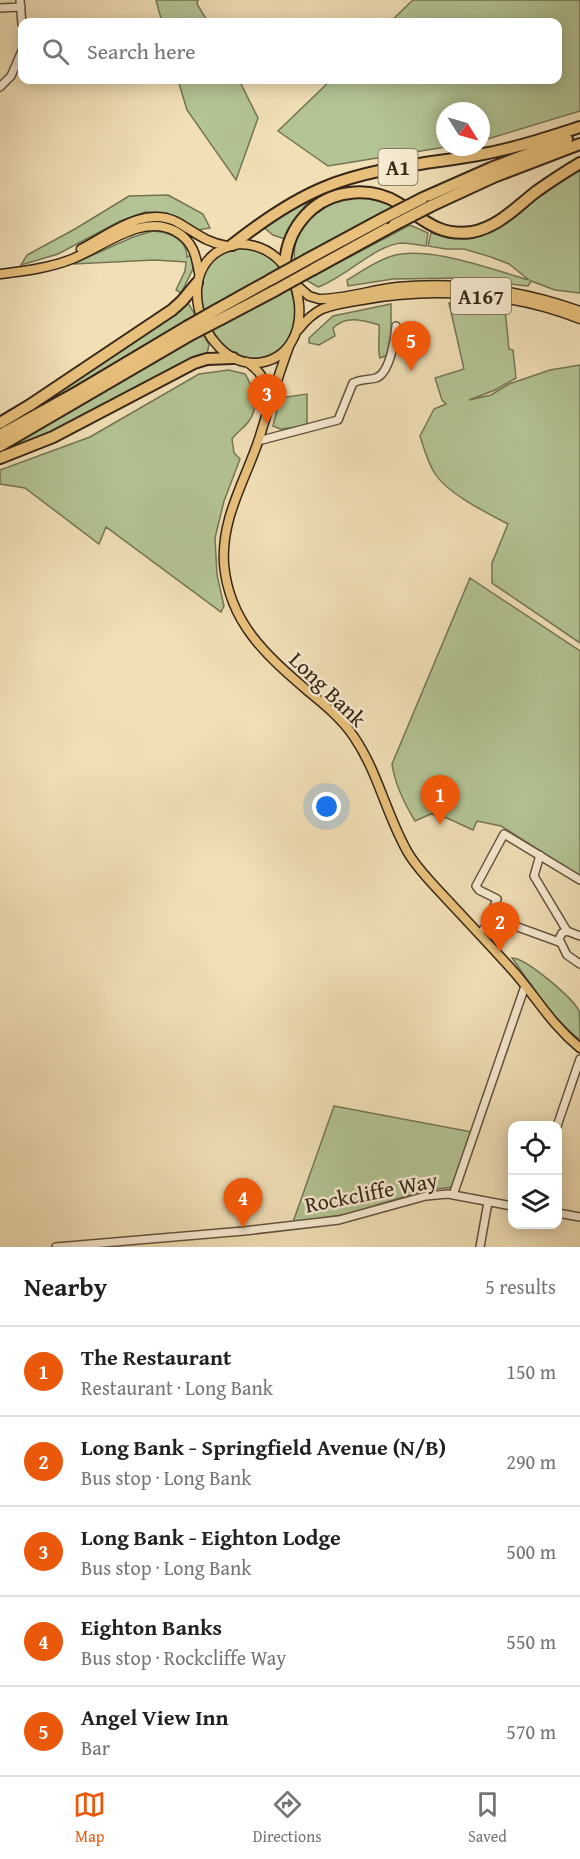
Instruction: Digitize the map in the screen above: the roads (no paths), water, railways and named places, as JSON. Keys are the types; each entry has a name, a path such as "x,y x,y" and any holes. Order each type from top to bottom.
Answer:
{"highway":[{"name":"A1","path":"230,246 289,204 341,180 376,171 480,155 516,147 580,127"},
{"name":"A1","path":"219,314 276,290 394,225 427,202 500,164 580,134"},
{"name":"A1","path":"0,435 219,314 270,280 384,218 580,144"},
{"name":"A1","path":"285,265 289,242 297,226 315,207 330,198 356,192 374,194 399,204 432,226 448,232 474,232 497,222 580,163"},
{"path":"0,423 172,310 182,301 198,278"},
{"name":"A1","path":"0,446 190,330"},
{"path":"0,458 53,437 194,363 207,359 233,357"}],"main road":[{"name":"A167","path":"0,274 34,268 66,261 134,230 157,226 169,228 188,240 195,254 198,304 205,323 216,343 233,357 248,362 267,361 284,351 297,330 299,307 293,283 285,265 272,252 261,246 249,244 230,246 206,241 172,220 157,217 144,218 77,251 34,268"},
{"path":"198,278 209,259 230,246"},
{"name":"A167","path":"293,283 309,296 319,300 400,287 455,286 522,294 580,311"},
{"name":"A167","path":"297,330 316,313 330,306 379,297 434,293 476,295 523,302 580,320"},
{"name":"Long Bank","path":"290,344 226,528 224,564 234,605 244,626 267,655 334,713 353,735 375,774 393,825 408,853 422,872 525,986 557,1029 580,1048"},
{"name":"Long Bank","path":"248,362 263,376 267,388 268,407"}],"street":[{"path":"0,8 20,4"},
{"path":"0,87 11,76 18,60"},
{"path":"258,441 338,420 353,383 378,377 382,373 392,352 396,327"},
{"path":"478,934 486,926 496,899 476,886 504,834 580,880"},
{"path":"540,855 534,876 567,931 580,936"},
{"path":"490,917 559,942 567,955 580,964"},
{"path":"559,942 560,936 567,931"},
{"path":"454,1192 525,986"},
{"path":"558,1121 580,1059"},
{"name":"Rockcliffe Way","path":"56,1247 105,1245 339,1220 426,1196 454,1192 508,1205"},
{"path":"480,1247 488,1202"},
{"path":"562,1214 580,1217"},
{"path":"164,1247 165,1238"}],"place":[{"name":"Angel View Inn","path":"411,371"},
{"name":"Long Bank - Eighton Lodge","path":"267,424"},
{"name":"The Restaurant","path":"440,825"},
{"name":"Long Bank - Springfield Avenue (N/B)","path":"500,952"},
{"name":"Eighton Banks","path":"243,1228"}]}
